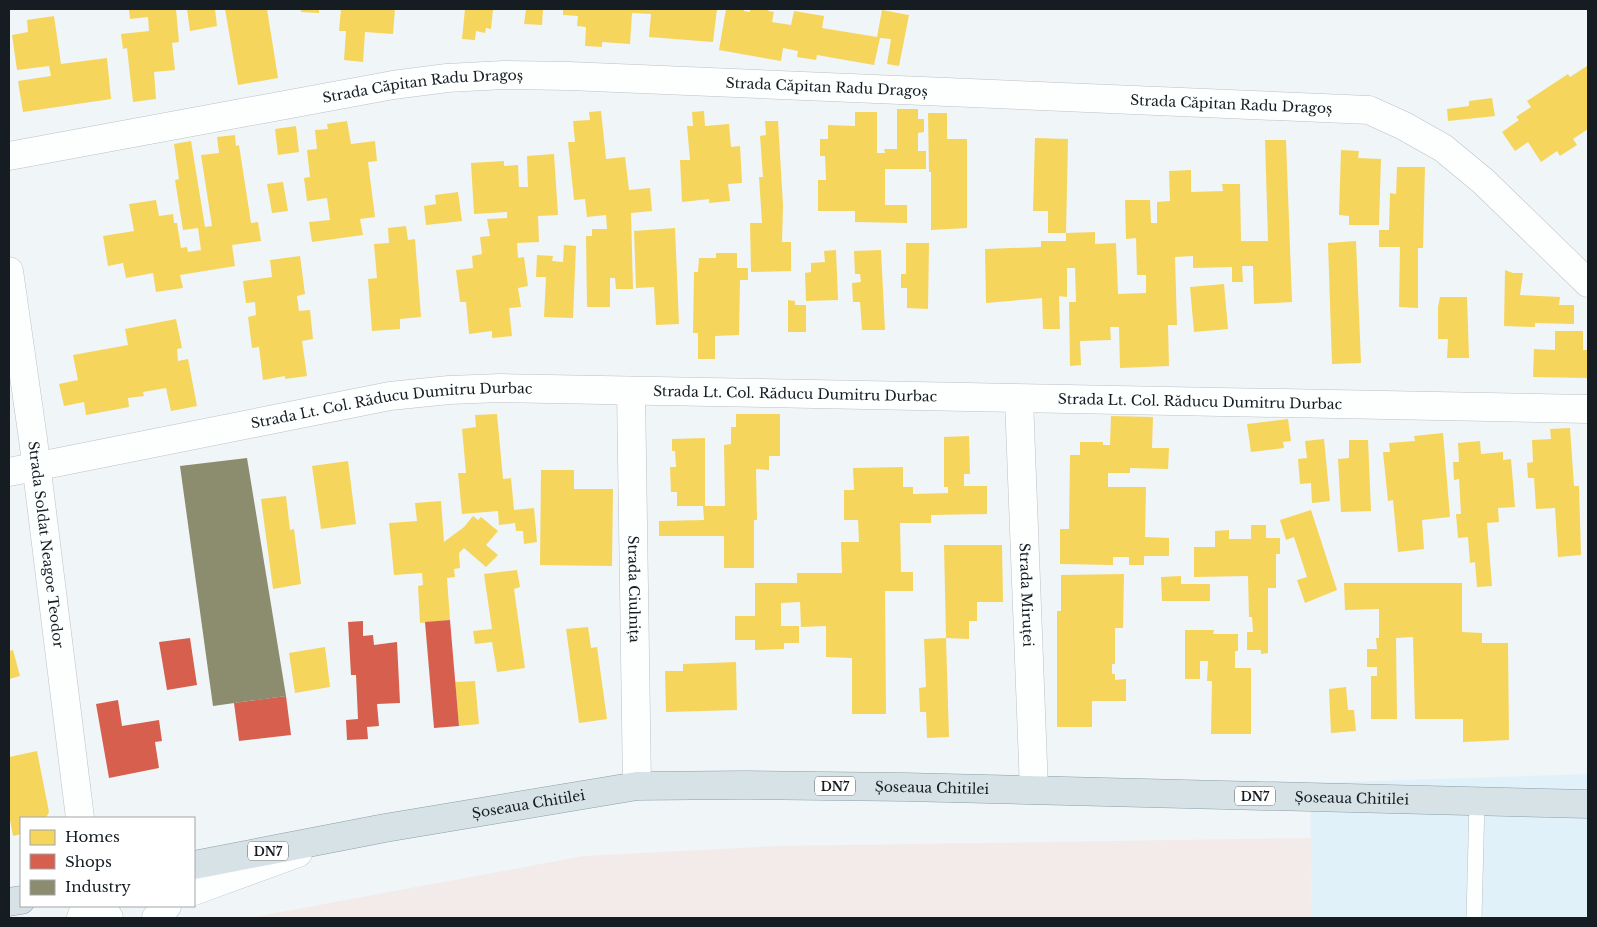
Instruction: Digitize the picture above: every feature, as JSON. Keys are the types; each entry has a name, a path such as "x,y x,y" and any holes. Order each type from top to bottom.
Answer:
{"main road":[{"name":"Șoseaua Chitilei","path":"195,865 385,828 637,786 746,784 1588,804"}],"street":[{"name":"Strada Căpitan Radu Dragoș","path":"9,156 393,85 447,78 504,75 1368,110 1404,126 1443,148 1483,181 1588,283"},
{"name":"Strada Soldat Neagoe Teodor","path":"9,271 36,466 80,817"},
{"name":"Strada Lt. Col. Răducu Dumitru Durbac","path":"9,472 390,396 450,390 501,388 1588,409"},
{"name":"Strada Ciulnița","path":"631,391 637,786"},
{"name":"Strada Miruței","path":"1019,399 1034,790"},
{"path":"195,891 342,837"},
{"path":"103,907 109,918"},
{"path":"156,918 166,907"}],"lane":[{"path":"1474,918 1477,801"}],"shaded area":[{"path":"1588,774 1588,918 1312,918 1310,783"},
{"path":"1311,838 1312,918 249,918 584,856 778,846"}],"building: Homes":[{"path":"129,9 176,9 179,42 172,43 175,70 154,72 156,99 133,102 127,48 123,49 121,34 149,31 148,17 130,19"},
{"path":"187,9 215,9 217,26 190,31"},
{"path":"225,9 267,9 278,78 238,85"},
{"path":"301,9 319,9 319,13 301,12"},
{"path":"341,9 395,9 393,34 365,32 363,62 344,60 346,31 339,31"},
{"path":"465,9 493,9 491,29 486,28 485,33 476,31 475,40 462,39"},
{"path":"526,9 543,9 542,25 524,24"},
{"path":"563,9 717,9 713,42 649,37 651,14 632,13 630,44 602,42 602,47 585,46 586,27 577,26 578,16 563,15"},
{"path":"726,9 744,9 744,11 750,12 750,9 769,9 768,11 774,12 772,22 791,25 794,11 824,16 822,28 877,37 882,10 909,15 899,66 887,64 891,39 880,38 874,65 817,55 816,60 797,57 798,51 783,48 781,61 719,50"},
{"path":"54,16 61,64 107,58 111,99 23,112 18,81 51,76 49,66 17,70 12,35 28,32 27,20"},
{"path":"1587,66 1588,129 1573,139 1577,145 1560,156 1557,151 1541,162 1528,142 1515,151 1502,132 1519,120 1516,117 1531,107 1527,101 1568,74 1570,77"},
{"path":"1492,98 1495,116 1448,121 1447,109 1469,106 1469,101"},
{"path":"897,109 918,109 918,119 924,119 924,132 918,133 918,151 926,151 926,169 885,169 885,205 907,205 907,223 855,222 855,211 818,211 818,180 826,180 825,156 820,156 820,139 828,139 828,125 855,126 855,112 877,112 877,153 885,153 884,149 897,149"},
{"path":"601,111 606,159 625,157 629,190 650,188 652,211 631,213 633,289 616,289 615,278 610,278 610,307 587,307 586,236 592,236 592,229 607,229 606,215 587,217 585,199 574,200 568,142 575,142 573,121 590,120 589,112"},
{"path":"704,111 705,126 729,124 731,147 740,146 742,183 728,184 730,201 709,203 709,199 682,202 680,160 690,160 687,126 693,126 692,112"},
{"path":"928,113 947,113 947,139 967,139 967,228 931,230"},
{"path":"347,121 351,144 375,141 377,161 368,162 375,217 360,219 363,235 312,242 309,222 330,220 327,198 307,201 304,178 310,177 307,150 317,149 315,130 328,129 327,124"},
{"path":"765,121 778,121 783,205 782,242 791,242 791,271 751,272 750,223 762,223 759,177 763,177 760,136 766,135"},
{"path":"296,126 299,152 278,155 275,129"},
{"path":"235,135 236,146 239,145 251,223 258,222 261,241 232,245 235,266 180,275 183,288 156,292 153,273 126,278 123,263 108,266 103,236 134,231 129,204 156,200 159,216 173,214 174,223 177,223 181,248 187,247 188,252 201,250 198,228 183,230 175,180 179,179 174,144 191,141 205,227 212,226 201,155 219,153 217,137"},
{"path":"1035,138 1068,139 1066,233 1048,233 1048,211 1033,211"},
{"path":"1265,140 1286,140 1292,302 1254,304 1253,266 1242,266 1243,282 1232,282 1232,267 1193,268 1193,256 1175,257 1177,325 1168,325 1169,366 1120,368 1119,327 1110,327 1111,340 1080,341 1081,365 1070,366 1069,302 1076,302 1075,268 1067,268 1067,297 1059,296 1060,329 1043,329 1042,298 986,303 985,249 1041,247 1041,241 1066,241 1066,233 1095,232 1095,244 1116,243 1118,294 1146,293 1146,275 1137,275 1136,238 1126,239 1125,200 1150,200 1151,223 1157,223 1157,202 1170,201 1169,171 1191,170 1191,192 1223,191 1222,184 1240,184 1241,241 1268,241"},
{"path":"1341,150 1359,151 1358,158 1381,159 1379,225 1349,225 1349,216 1339,215"},
{"path":"554,154 558,215 538,216 539,242 517,243 518,258 524,257 528,286 518,288 521,307 509,308 512,336 492,338 492,331 469,334 466,302 460,302 456,270 473,268 472,256 482,254 480,237 490,236 487,219 507,218 507,212 474,214 471,163 504,161 504,166 518,165 519,187 528,187 527,156"},
{"path":"1397,167 1425,167 1423,248 1418,248 1418,308 1399,307 1400,247 1379,247 1379,230 1389,230 1390,193 1396,194"},
{"path":"283,182 288,211 272,213 267,184"},
{"path":"458,192 462,221 426,225 424,206 436,204 435,195"},
{"path":"406,226 408,240 415,239 421,317 400,319 400,329 372,331 368,279 377,278 374,244 389,243 388,228"},
{"path":"675,228 679,324 656,325 654,287 636,288 634,231"},
{"path":"1356,241 1361,363 1332,364 1328,243"},
{"path":"906,243 929,243 928,309 907,308 907,288 901,288 901,274 906,274"},
{"path":"564,245 576,246 573,318 544,317 546,277 536,277 537,255 553,256 552,261 563,262"},
{"path":"836,250 838,300 806,301 805,273 811,272 811,263 825,262 824,251"},
{"path":"881,250 885,330 862,330 860,302 853,302 852,283 861,282 860,274 855,274 854,251"},
{"path":"716,253 737,253 737,268 748,268 748,280 740,280 739,335 715,336 715,359 698,359 698,333 693,333 694,272 698,272 699,258 716,258"},
{"path":"300,256 305,294 297,296 299,311 310,310 313,339 302,341 307,376 285,379 285,376 263,380 259,347 252,348 248,317 256,315 255,302 246,303 243,281 272,277 270,260"},
{"path":"1505,270 1513,273 1523,273 1520,295 1560,297 1559,305 1574,305 1574,324 1535,323 1535,327 1504,326"},
{"path":"1224,284 1228,329 1194,332 1190,287"},
{"path":"1440,297 1467,297 1469,358 1447,358 1448,339 1438,339 1438,307"},
{"path":"788,300 795,301 795,305 806,305 806,332 788,332"},
{"path":"176,319 182,348 177,349 178,361 188,359 197,406 171,411 166,388 143,392 144,396 128,398 129,407 86,415 84,402 64,406 59,384 78,380 73,355 128,345 125,329"},
{"path":"1555,331 1583,331 1583,350 1588,350 1588,378 1533,377 1534,349 1555,350"},
{"path":"497,414 503,479 511,478 514,510 534,508 537,542 524,544 523,531 516,531 515,523 499,525 498,511 462,514 458,473 466,473 462,429 476,427 475,415"},
{"path":"736,414 780,414 780,456 769,456 769,470 756,469 757,520 754,520 754,568 724,568 724,536 659,536 659,521 704,520 703,506 677,506 677,492 671,492 670,467 676,467 675,451 672,451 672,439 705,438 705,506 725,506 724,445 731,444 731,427 736,427"},
{"path":"1111,416 1153,417 1152,448 1169,448 1168,469 1130,468 1130,473 1108,473 1108,487 1146,487 1145,537 1169,538 1169,556 1144,556 1144,565 1129,565 1129,557 1113,557 1113,565 1060,564 1060,529 1069,529 1070,455 1080,455 1080,442 1103,442 1103,445 1110,445"},
{"path":"1288,419 1291,441 1283,442 1284,448 1251,452 1247,424"},
{"path":"1570,428 1574,486 1579,486 1581,555 1558,557 1555,508 1536,509 1534,478 1528,478 1527,463 1533,462 1532,440 1551,439 1550,429"},
{"path":"1443,433 1450,517 1422,520 1424,549 1398,552 1393,500 1388,501 1383,452 1390,452 1389,443 1415,441 1414,436"},
{"path":"969,436 970,474 964,474 964,486 987,486 987,514 931,515 931,523 900,523 901,572 913,572 913,591 885,591 886,714 852,714 852,658 826,657 826,626 801,627 800,602 781,603 781,626 799,626 799,643 784,643 784,649 755,650 755,640 735,640 735,616 755,616 755,583 797,583 797,573 842,573 841,542 859,542 858,520 844,520 844,490 854,490 853,468 903,467 903,487 913,487 913,494 948,493 948,487 944,487 944,437"},
{"path":"1324,439 1330,501 1312,503 1311,483 1300,484 1298,459 1307,458 1305,441"},
{"path":"1349,440 1368,440 1371,511 1341,512 1338,459 1349,458"},
{"path":"1480,441 1481,454 1503,452 1503,460 1511,459 1515,507 1498,508 1499,522 1487,523 1492,586 1477,587 1475,562 1470,563 1468,537 1458,538 1456,514 1461,514 1459,479 1454,480 1453,462 1459,462 1458,443"},
{"path":"348,461 356,524 321,529 312,466"},
{"path":"541,470 574,470 574,489 613,489 612,566 540,565"},
{"path":"286,496 290,530 294,529 301,584 273,589 261,499"},
{"path":"441,501 444,542 464,527 473,516 478,520 481,517 498,531 486,545 498,555 486,567 464,548 459,553 460,568 454,569 455,577 447,578 450,620 420,623 418,586 423,585 422,573 394,575 389,523 417,521 415,503"},
{"path":"1311,510 1337,590 1305,603 1297,580 1307,577 1294,537 1286,540 1280,520"},
{"path":"1251,525 1266,525 1266,538 1280,538 1280,554 1276,554 1276,588 1268,588 1268,653 1261,654 1261,650 1247,650 1247,632 1253,632 1252,617 1249,617 1248,576 1194,577 1194,547 1215,547 1215,531 1229,530 1229,539 1251,539"},
{"path":"944,545 1002,545 1003,602 977,602 977,621 969,621 969,639 946,638"},
{"path":"517,570 520,587 514,589 525,668 497,672 492,642 475,644 473,631 492,629 484,574"},
{"path":"1124,574 1123,628 1115,628 1115,664 1112,664 1112,674 1115,674 1115,680 1126,679 1126,701 1092,701 1092,727 1057,727 1057,611 1061,611 1061,575"},
{"path":"1181,576 1181,584 1210,584 1210,601 1162,601 1161,577"},
{"path":"1344,583 1462,583 1462,632 1482,633 1482,643 1508,643 1509,740 1463,742 1463,719 1415,719 1413,637 1396,638 1397,719 1371,719 1371,676 1377,676 1377,667 1367,667 1367,649 1377,649 1376,638 1379,638 1379,609 1345,610"},
{"path":"588,627 591,648 597,647 607,719 579,723 566,629"},
{"path":"1185,630 1214,630 1213,634 1238,634 1235,668 1251,668 1251,734 1211,734 1212,681 1207,681 1208,661 1200,661 1200,679 1185,679"},
{"path":"946,638 949,737 927,738 926,712 920,712 919,688 926,687 924,639"},
{"path":"325,647 330,687 295,693 289,653"},
{"path":"13,650 20,676 9,679 9,651"},
{"path":"736,662 737,710 666,712 665,671 683,671 683,664"},
{"path":"475,681 479,724 459,726 455,682"},
{"path":"1346,687 1348,710 1354,710 1356,731 1331,733 1329,689"},
{"path":"37,751 49,812 46,817 20,817 20,834 13,836 9,814 9,757"}],"building: Shops":[{"path":"450,620 459,726 434,728 425,622"},
{"path":"363,621 363,636 373,635 374,645 397,642 400,703 377,704 379,726 367,727 368,739 347,740 346,720 358,719 356,675 351,675 348,622"},
{"path":"190,638 197,685 167,690 159,642"},
{"path":"286,696 291,735 239,741 234,703"},
{"path":"118,700 122,726 159,720 162,741 155,742 159,768 109,778 96,704"}],"building: Industry":[{"path":"247,458 286,696 213,706 180,466"}]}
